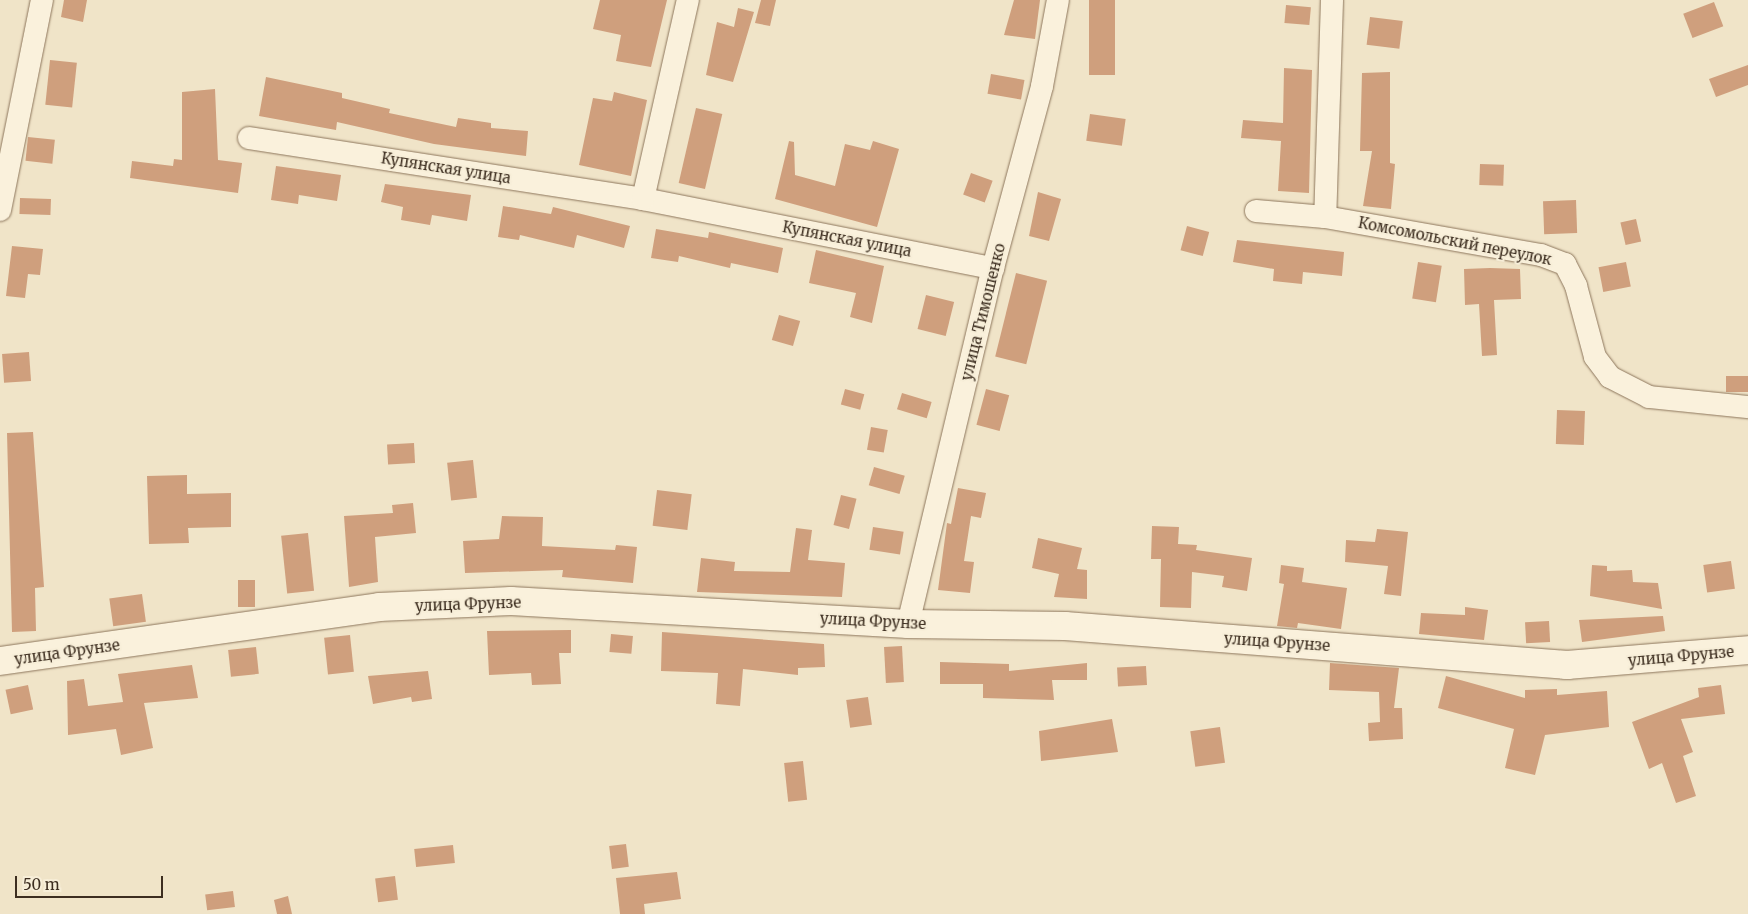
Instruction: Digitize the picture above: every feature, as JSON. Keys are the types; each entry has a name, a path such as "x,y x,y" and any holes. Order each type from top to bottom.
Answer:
{"street":[{"path":"0,210 42,0"},
{"path":"643,199 688,0"},
{"name":"улица Тимошенко","path":"908,624 992,268 1042,86 1058,0"},
{"path":"1256,211 1325,216 1332,0"},
{"name":"Купянская улица","path":"249,138 643,199 992,268"},
{"name":"Комсомольский переулок","path":"1325,216 1541,255 1565,264 1576,286 1595,357 1610,377 1649,397 1748,407"},
{"name":"улица Фрунзе","path":"0,661 379,607 511,601 908,624 1066,626 1566,665 1748,650"}],"building":[{"path":"64,0 87,0 83,22 61,17"},
{"path":"600,0 667,0 651,67 616,61 621,35 593,29"},
{"path":"761,0 776,0 770,26 755,23"},
{"path":"1014,0 1040,0 1035,39 1004,35"},
{"path":"1089,0 1115,0 1115,75 1089,75"},
{"path":"1714,2 1723,26 1693,38 1683,14"},
{"path":"1286,5 1311,7 1309,25 1284,23"},
{"path":"738,8 754,12 733,82 706,75 717,22 734,27"},
{"path":"1370,17 1403,21 1399,49 1367,45"},
{"path":"50,60 77,63 72,108 45,105"},
{"path":"1748,65 1748,85 1716,97 1709,79"},
{"path":"1284,68 1312,70 1309,193 1278,191 1281,141 1241,138 1243,120 1283,123"},
{"path":"1390,72 1390,163 1395,164 1391,209 1363,206 1372,151 1360,151 1362,73"},
{"path":"991,74 1024,80 1021,100 988,94"},
{"path":"266,77 342,93 342,98 390,109 389,113 456,127 458,118 491,123 491,128 528,131 526,156 434,144 337,122 336,130 259,116"},
{"path":"215,89 218,160 242,163 238,193 130,178 132,161 173,166 174,159 182,160 182,92"},
{"path":"614,92 647,100 631,176 579,165 593,98 612,101"},
{"path":"696,108 722,114 705,189 679,183"},
{"path":"1090,114 1126,119 1122,146 1086,141"},
{"path":"28,137 55,140 52,164 25,161"},
{"path":"789,141 794,142 795,175 835,186 845,144 870,150 873,141 899,149 877,227 775,199"},
{"path":"1480,164 1504,165 1503,186 1479,185"},
{"path":"276,166 341,175 337,201 299,195 298,204 271,200"},
{"path":"971,173 993,181 985,202 963,195"},
{"path":"385,184 471,195 467,221 432,215 430,225 401,220 403,207 381,202"},
{"path":"1038,192 1061,199 1049,241 1029,236"},
{"path":"20,198 51,199 50,215 19,214"},
{"path":"1576,200 1577,233 1544,234 1543,201"},
{"path":"503,206 551,214 553,207 630,226 624,248 577,235 574,248 520,235 519,240 498,237"},
{"path":"1636,219 1641,241 1626,245 1620,223"},
{"path":"1187,226 1209,232 1203,256 1181,250"},
{"path":"656,229 708,238 709,232 783,248 778,273 731,263 730,268 679,256 678,262 651,258"},
{"path":"1237,240 1344,252 1342,276 1303,272 1302,284 1273,281 1274,269 1233,262"},
{"path":"12,246 43,249 40,275 28,274 25,298 6,296"},
{"path":"816,250 884,266 872,323 850,317 856,293 809,283"},
{"path":"1418,262 1442,266 1436,302 1412,299"},
{"path":"1626,262 1631,287 1603,292 1599,267"},
{"path":"1464,269 1520,269 1521,299 1494,300 1497,355 1482,356 1479,304 1465,305"},
{"path":"1016,273 1047,281 1026,364 995,356"},
{"path":"926,295 954,302 946,336 918,329"},
{"path":"779,315 800,321 793,346 772,340"},
{"path":"29,352 31,381 4,383 2,354"},
{"path":"1726,376 1748,376 1748,392 1726,392"},
{"path":"845,389 864,394 860,410 841,404"},
{"path":"986,389 1009,395 1000,431 976,425"},
{"path":"902,393 932,402 927,418 897,409"},
{"path":"1557,410 1585,411 1584,445 1556,444"},
{"path":"871,427 888,430 884,453 867,450"},
{"path":"33,432 44,587 35,588 36,631 12,632 7,433"},
{"path":"414,443 415,463 388,464 387,444"},
{"path":"473,460 477,498 451,501 447,463"},
{"path":"874,467 905,476 900,494 869,485"},
{"path":"187,475 187,494 231,493 231,527 188,528 189,543 149,544 147,476"},
{"path":"958,488 986,493 981,518 971,516 964,561 974,562 970,593 938,590 947,523 951,524"},
{"path":"657,490 692,494 687,530 653,526"},
{"path":"841,495 857,499 849,529 834,525"},
{"path":"413,503 416,533 375,537 378,582 349,587 344,516 393,513 392,505"},
{"path":"502,516 543,517 542,546 615,550 616,545 637,547 633,583 562,577 563,570 465,573 463,541 499,539"},
{"path":"1152,526 1179,527 1178,544 1197,545 1196,550 1252,558 1247,591 1222,587 1224,576 1192,572 1191,608 1160,607 1161,559 1151,559"},
{"path":"873,527 904,532 900,555 869,550"},
{"path":"796,528 812,530 808,560 845,563 842,597 697,592 701,558 735,562 734,571 790,572"},
{"path":"1377,529 1408,532 1401,596 1384,594 1388,566 1345,562 1346,540 1375,542"},
{"path":"308,533 314,591 287,594 281,536"},
{"path":"1038,538 1082,548 1077,569 1087,570 1087,599 1054,597 1059,574 1032,568"},
{"path":"1731,561 1735,589 1707,593 1703,565"},
{"path":"1281,565 1304,568 1302,582 1347,588 1341,629 1298,623 1297,628 1277,626 1284,584 1279,583"},
{"path":"1592,565 1607,566 1607,571 1632,570 1633,582 1658,583 1662,609 1590,596"},
{"path":"238,580 255,580 255,607 238,607"},
{"path":"142,594 146,622 113,626 109,599"},
{"path":"1465,607 1488,610 1484,640 1419,634 1421,613 1465,615"},
{"path":"1663,616 1665,631 1582,642 1579,620"},
{"path":"1549,621 1550,642 1526,643 1525,622"},
{"path":"571,630 571,653 559,653 561,684 532,685 531,673 489,675 487,631"},
{"path":"662,632 824,644 825,667 798,668 798,675 743,669 740,706 716,704 718,673 661,671"},
{"path":"611,634 633,636 631,654 609,652"},
{"path":"350,635 354,672 328,675 324,638"},
{"path":"902,646 904,682 886,683 884,647"},
{"path":"256,647 259,674 231,677 228,650"},
{"path":"940,662 1009,664 1009,671 1087,663 1087,680 1052,680 1054,700 983,698 983,684 940,684"},
{"path":"1330,663 1399,668 1394,708 1402,708 1403,739 1369,741 1368,723 1380,722 1379,692 1329,690"},
{"path":"192,665 198,698 144,703 153,748 121,755 116,729 68,735 67,681 84,679 88,706 123,702 118,674"},
{"path":"1146,666 1147,685 1118,686 1117,668"},
{"path":"428,671 432,699 412,702 411,697 373,704 368,676"},
{"path":"1446,676 1525,698 1525,690 1557,689 1557,695 1607,691 1609,727 1545,735 1535,775 1505,768 1514,729 1438,708"},
{"path":"28,685 33,709 11,714 6,690"},
{"path":"1721,685 1725,714 1681,719 1693,752 1683,756 1696,796 1676,803 1662,763 1649,769 1632,722 1699,697 1698,688"},
{"path":"868,697 872,725 850,728 846,700"},
{"path":"1112,719 1118,752 1041,761 1039,731"},
{"path":"1220,727 1225,763 1195,767 1190,731"},
{"path":"803,761 807,800 788,802 784,763"},
{"path":"626,844 629,867 612,869 609,846"},
{"path":"453,845 455,863 416,867 414,849"},
{"path":"677,872 681,899 644,904 645,914 620,914 616,878"},
{"path":"395,876 398,900 378,902 375,878"},
{"path":"233,891 235,907 207,910 205,894"},
{"path":"288,896 292,914 277,914 274,900"}]}
